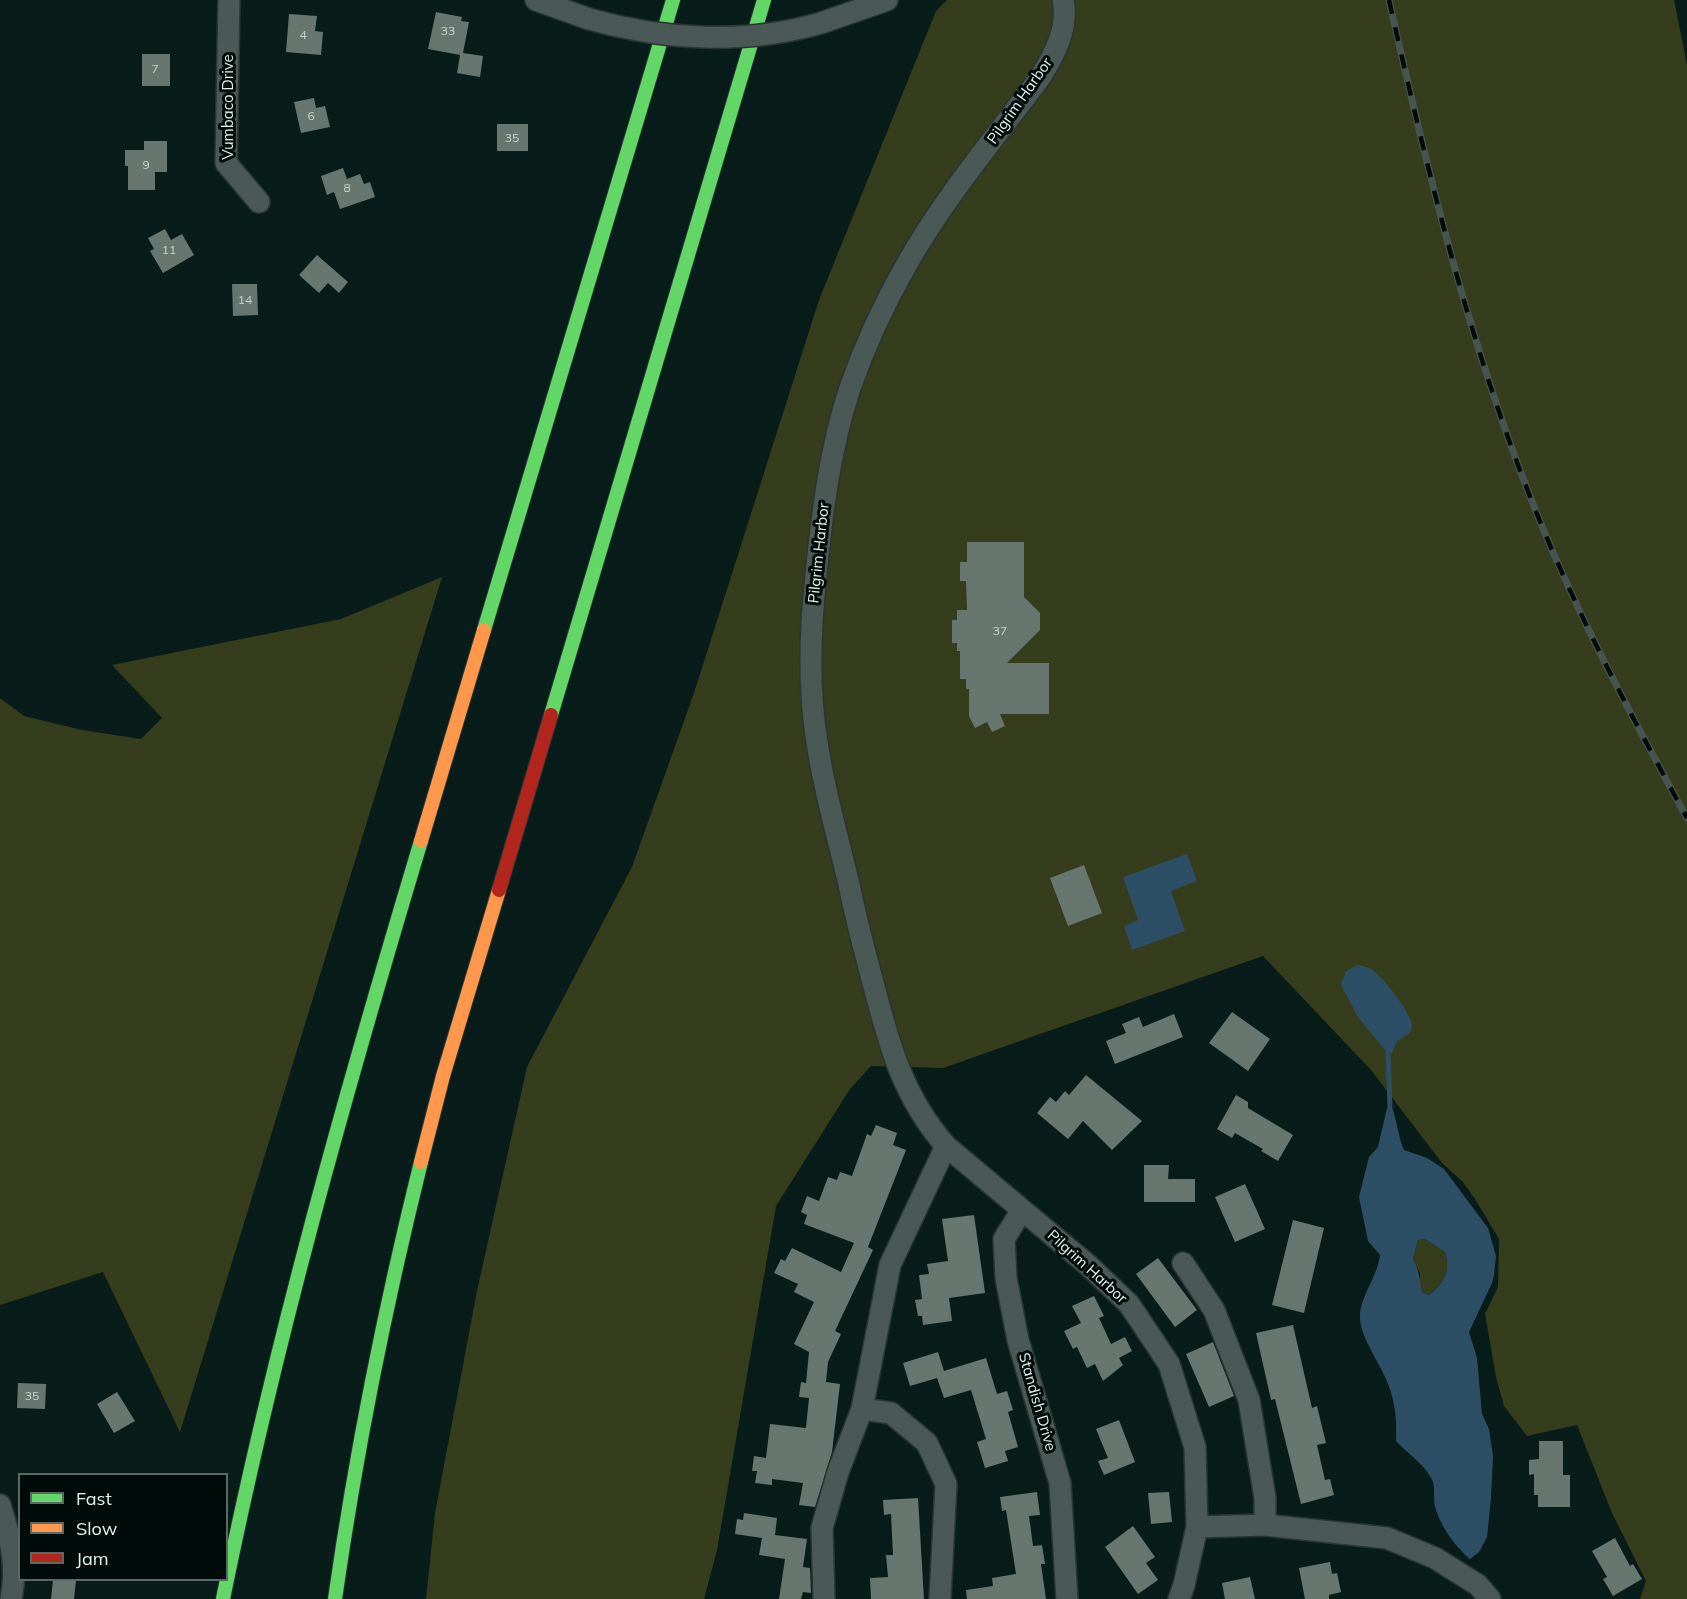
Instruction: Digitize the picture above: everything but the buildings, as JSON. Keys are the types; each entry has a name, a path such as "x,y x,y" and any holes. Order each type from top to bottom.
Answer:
{"highway":[{"path":"228,1576 275,1356 311,1216 416,856 673,0"},
{"path":"335,1599 353,1480 374,1366 405,1223 443,1076 764,0"},
{"path":"223,1599 227,1581"}],"street":[{"name":"Vumbaco Drive","path":"229,0 226,163 259,202"},
{"path":"536,0 589,18 650,33 707,38 773,33 821,23 887,0"},
{"name":"Pilgrim Harbor","path":"1063,0 1066,12 1064,25 1050,62 944,204 908,262 873,333 849,390 826,486 812,617 811,654 817,743 853,906 890,1049 906,1088 922,1116 946,1146 1129,1304 1169,1364 1195,1447 1197,1527 1179,1599"},
{"path":"824,1599 822,1527 838,1472 862,1409 890,1265 946,1146"},
{"name":"Standish Drive","path":"1022,1210 1004,1239 1006,1278 1018,1340 1060,1483 1067,1599"},
{"path":"1183,1263 1214,1310 1249,1400 1265,1498 1265,1525"},
{"path":"862,1409 891,1413 927,1443 946,1484 940,1599"},
{"path":"0,1505 12,1545 14,1583 10,1599"},
{"path":"1197,1527 1265,1525 1387,1538 1435,1558 1478,1585 1490,1599"}],"green space":[{"path":"947,0 1674,0 1687,65 1687,1599 1640,1599 1646,1581 1612,1513 1577,1425 1527,1436 1504,1406 1496,1377 1485,1314 1498,1287 1499,1239 1463,1182 1442,1163 1371,1070 1263,956 943,1068 871,1066 850,1089 776,1206 717,1550 704,1599 426,1599 435,1513 477,1291 527,1067 632,867 694,693 819,300 936,11"},
{"path":"442,577 180,1432 103,1272 0,1305 0,698 24,716 82,730 141,739 162,718 112,665 341,619"},
{"path":"1425,1239 1445,1252 1447,1259 1445,1276 1439,1286 1429,1295 1423,1293 1420,1273 1413,1259 1418,1240"}],"water":[{"path":"1187,854 1197,881 1171,891 1185,931 1132,950 1124,926 1138,920 1123,877"},
{"path":"1358,965 1369,968 1380,976 1408,1014 1412,1027 1410,1032 1398,1041 1392,1053 1388,1054 1358,1017 1341,985 1346,971"},
{"path":"1392,1107 1404,1150 1427,1158 1444,1169 1488,1228 1496,1256 1492,1283 1469,1332 1477,1358 1482,1414 1489,1429 1493,1456 1487,1537 1479,1552 1470,1559 1454,1542 1440,1520 1435,1506 1434,1485 1430,1476 1422,1465 1396,1441 1396,1416 1391,1393 1361,1324 1363,1301 1379,1263 1380,1255 1368,1241 1359,1197 1369,1157 1378,1147 1387,1108","holes":["1425,1239 1445,1252 1447,1259 1445,1276 1439,1286 1429,1295 1423,1293 1413,1259 1418,1240"]}],"waterway":[{"path":"1388,1054 1390,1107"}],"railway":[{"path":"1389,0 1452,260 1513,451 1553,553 1589,630 1687,818"}],"traffic: fast":[{"path":"484,630 673,0"},
{"path":"551,715 764,0"},
{"path":"228,1575 265,1407 313,1217 421,841"},
{"path":"335,1599 372,1380 421,1162"},
{"path":"223,1599 227,1581"}],"traffic: slow":[{"path":"421,841 484,630"},
{"path":"421,1162 443,1076 499,890"}],"traffic: jam":[{"path":"499,890 551,715"}]}
